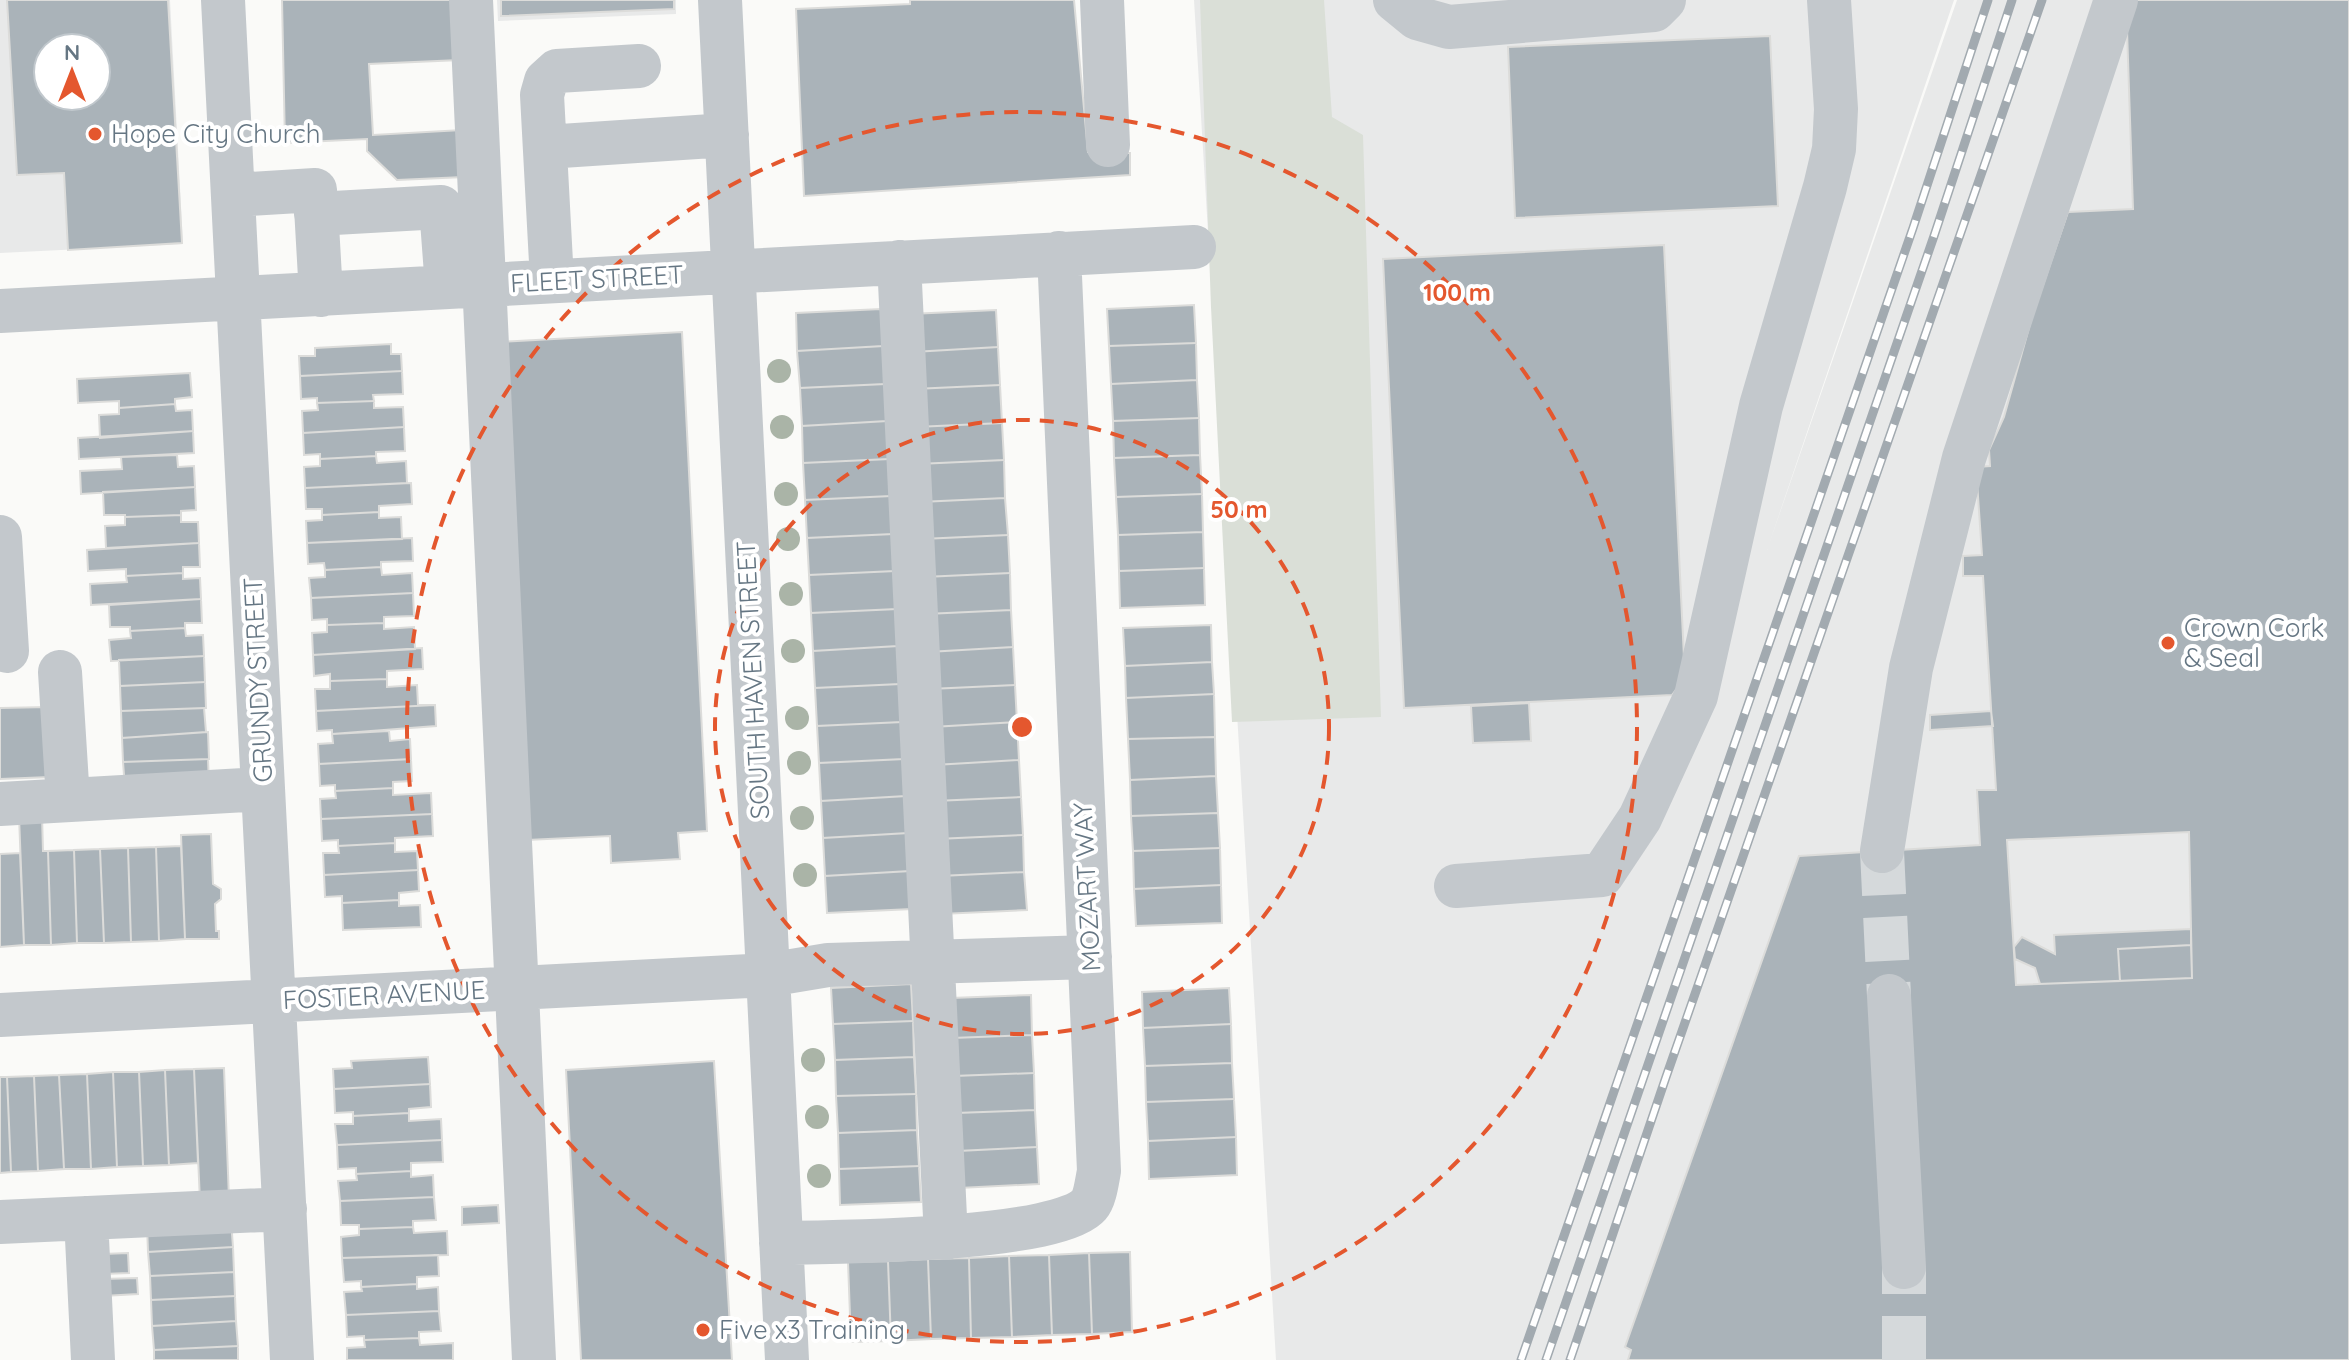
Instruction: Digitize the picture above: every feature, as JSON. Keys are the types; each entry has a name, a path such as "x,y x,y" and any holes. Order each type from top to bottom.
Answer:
{"street":[{"name":"GRUNDY STREET","path":"223,0 292,1360"},
{"path":"471,0 466,286 518,988 534,1360"},
{"name":"SOUTH HAVEN STREET","path":"720,0 787,1360"},
{"path":"1102,0 1108,145"},
{"path":"1395,0 1417,18 1449,27 1654,10 1664,0"},
{"path":"1456,886 1602,875 1640,818 1696,696 1761,406 1834,149 1836,109 1829,0"},
{"path":"1882,851 1911,668 1964,458 2116,0"},
{"path":"552,281 542,95 546,81 557,71 639,66"},
{"path":"546,147 727,135"},
{"path":"233,195 315,190 321,295"},
{"path":"316,214 441,207 466,286"},
{"name":"FLEET STREET","path":"0,311 1194,247"},
{"name":"MOZART WAY","path":"781,1243 946,1238 1036,1227 1075,1216 1090,1204 1099,1171 1059,253"},
{"path":"899,262 946,1238"},
{"path":"0,537 4,634"},
{"path":"60,672 68,800"},
{"path":"0,804 263,789"},
{"name":"FOSTER AVENUE","path":"0,1015 768,975 828,965 1090,957"},
{"path":"1889,996 1904,1267"},
{"path":"0,1222 285,1209"},
{"path":"86,1218 93,1360"}],"shaded area":[{"name":"Hope City Church","path":"0,0 170,0 183,244 0,253"},
{"path":"497,0 676,0 676,14 498,21"},
{"path":"1194,0 1954,0 1767,550 1957,0 2349,0 2349,1360 1276,1360"},
{"path":"1200,0 1324,0 1332,117 1363,135 1381,717 1232,722 1211,307"}],"building":[{"name":"Hope City Church","path":"7,0 168,0 182,243 68,250 64,173 17,175"},
{"path":"282,0 458,0 460,60 369,64 373,135 462,130 464,177 397,180 367,151 367,139 285,143"},
{"path":"501,0 674,0 674,9 501,16"},
{"path":"910,0 1074,0 1088,152 1130,153 1130,175 804,196 796,9 910,4"},
{"name":"Crown Cork & Seal","path":"2126,0 2349,0 2349,1360 1628,1360 1631,1350 1625,1347 1799,856 1980,845 1977,790 1996,790 1983,576 1963,576 1963,556 1982,555 1976,467 1990,466 1989,450 2004,417 2032,317 2068,212 2133,209","holes":["2189,832 2192,978 2016,985 2007,840"]},
{"path":"1770,36 1778,206 1515,218 1508,47"},
{"path":"1664,245 1685,678 1672,695 1404,708 1383,259"},
{"path":"1194,305 1196,343 1109,346 1107,309"},
{"path":"881,309 883,346 797,351 796,313"},
{"path":"996,310 998,347 913,352 910,314"},
{"path":"682,332 707,831 678,833 680,859 611,863 610,836 527,840 501,342"},
{"path":"1196,343 1197,380 1111,384 1109,346"},
{"path":"391,344 391,354 401,354 402,371 300,376 299,356 315,356 315,348"},
{"path":"883,346 885,384 800,388 797,351"},
{"path":"998,347 1000,385 914,389 913,352"},
{"path":"402,371 403,394 373,395 374,401 317,403 317,398 301,399 300,376"},
{"path":"190,373 192,397 175,399 175,404 119,408 119,401 78,403 77,379"},
{"path":"1197,380 1199,418 1113,421 1111,384"},
{"path":"885,384 887,421 802,426 800,388"},
{"path":"1000,385 1002,423 916,427 914,389"},
{"path":"374,401 374,408 403,407 404,427 303,433 302,411 318,410 317,403"},
{"path":"175,404 176,411 192,410 193,431 100,438 99,415 119,414 119,408"},
{"path":"1199,418 1200,455 1114,458 1113,421"},
{"path":"887,421 889,459 803,463 802,426"},
{"path":"1002,423 1004,460 918,464 916,427"},
{"path":"404,427 405,451 320,459 320,454 304,455 303,433"},
{"path":"193,431 194,453 79,459 78,438"},
{"path":"177,455 178,467 194,466 195,487 81,494 80,471 122,469 121,457"},
{"path":"1200,455 1202,494 1116,497 1114,458"},
{"path":"376,456 377,463 406,461 407,483 305,488 304,467 320,466 320,459"},
{"path":"889,459 891,496 805,500 803,463"},
{"path":"1004,460 1005,498 920,502 918,464"},
{"path":"411,483 412,504 379,506 379,512 322,515 322,509 306,509 305,488"},
{"path":"195,487 196,510 181,511 181,515 104,515 103,492"},
{"path":"1202,494 1203,532 1118,535 1116,497"},
{"path":"891,496 893,534 807,538 805,500"},
{"path":"1005,498 1008,535 922,539 920,502"},
{"path":"379,512 379,518 401,517 402,539 307,543 306,521 322,520 322,515"},
{"path":"181,515 181,522 198,522 199,543 106,548 105,526 125,525 125,517"},
{"path":"1203,532 1204,568 1119,571 1118,535"},
{"path":"893,534 895,571 809,575 807,538"},
{"path":"1008,535 1010,573 924,577 922,539"},
{"path":"412,538 413,561 381,562 381,567 325,570 324,563 308,564 307,543"},
{"path":"199,543 200,567 183,567 183,573 126,576 126,569 88,571 87,550"},
{"path":"381,567 382,575 412,573 413,593 311,598 309,578 325,577 325,570"},
{"path":"1204,568 1205,605 1120,608 1119,571"},
{"path":"895,571 897,609 811,613 809,575"},
{"path":"183,573 183,579 200,578 201,599 91,605 90,584 127,582 126,576"},
{"path":"1010,573 1011,610 926,614 924,577"},
{"path":"413,593 414,616 384,617 384,623 327,625 327,619 312,620 311,598"},
{"path":"201,599 202,623 185,623 185,628 130,631 130,627 110,627 109,605"},
{"path":"897,609 898,646 813,651 811,613"},
{"path":"1011,610 1013,647 928,652 926,614"},
{"path":"384,623 384,629 414,627 415,649 313,655 312,633 327,632 327,625"},
{"path":"1211,625 1212,662 1125,666 1123,628"},
{"path":"185,628 186,636 203,635 204,656 111,661 109,640 131,638 130,631"},
{"path":"898,646 900,684 815,688 813,651"},
{"path":"1013,647 1015,685 930,689 928,652"},
{"path":"422,648 423,669 387,671 387,679 330,681 330,674 314,676 313,655"},
{"path":"204,656 205,682 120,686 119,660"},
{"path":"1212,662 1214,694 1126,698 1125,666"},
{"path":"387,679 387,687 417,685 418,705 435,705 316,711 315,689 330,689 330,681"},
{"path":"205,682 206,708 121,711 120,686"},
{"path":"900,684 902,722 817,726 815,688"},
{"path":"1015,685 1017,722 932,727 930,689"},
{"path":"1214,694 1215,737 1128,739 1126,698"},
{"path":"1529,703 1531,741 1473,743 1471,706"},
{"path":"435,705 436,726 332,734 332,730 317,731 316,711"},
{"path":"48,707 50,777 0,779 0,708"},
{"path":"204,708 206,732 122,738 121,711"},
{"path":"1991,711 1993,726 1930,730 1930,715"},
{"path":"902,722 904,759 819,763 817,726"},
{"path":"1017,722 1019,760 934,765 932,727"},
{"path":"389,731 390,741 410,739 411,759 319,764 318,744 333,743 332,734"},
{"path":"208,732 209,759 123,762 122,738"},
{"path":"1215,737 1216,776 1130,780 1128,739"},
{"path":"208,759 209,784 125,788 123,762"},
{"path":"411,759 412,781 393,782 393,788 335,791 335,785 320,786 319,764"},
{"path":"904,759 906,796 821,801 819,763"},
{"path":"1019,760 1021,797 935,801 934,765"},
{"path":"1216,776 1218,813 1131,816 1130,780"},
{"path":"393,788 393,795 431,793 432,814 321,819 320,799 336,798 335,791"},
{"path":"906,796 908,833 823,838 821,801"},
{"path":"1021,797 1023,835 937,839 935,801"},
{"path":"1218,813 1220,848 1133,851 1131,816"},
{"path":"432,814 433,836 395,838 395,843 338,846 338,840 322,841 321,819"},
{"path":"42,815 43,851 48,851 51,945 24,945 19,816"},
{"path":"908,833 910,871 825,876 823,838"},
{"path":"211,834 213,884 221,889 221,899 215,904 219,939 185,939 181,835"},
{"path":"1023,835 1024,872 940,876 937,839"},
{"path":"395,843 395,852 417,851 418,870 324,875 323,853 339,853 338,846"},
{"path":"181,846 185,939 159,941 156,847"},
{"path":"156,847 159,941 131,942 128,848"},
{"path":"128,848 131,942 104,943 100,849"},
{"path":"1220,848 1221,885 1134,889 1133,851"},
{"path":"100,849 104,943 77,943 74,850"},
{"path":"74,850 77,943 51,945 48,851"},
{"path":"20,853 24,945 0,947 0,854"},
{"path":"418,870 419,891 399,893 399,900 342,903 342,896 325,897 324,875"},
{"path":"910,871 912,909 827,913 825,876"},
{"path":"1024,872 1027,910 941,914 940,876"},
{"path":"1221,885 1222,923 1136,926 1134,889"},
{"path":"399,900 399,906 420,905 421,927 343,930 342,903"},
{"path":"2191,929 2191,945 2118,949 2120,981 2040,984 2035,968 2015,959 2014,947 2022,937 2055,954 2054,935"},
{"path":"2191,945 2192,978 2120,981 2118,949"},
{"path":"911,984 913,1021 833,1024 831,988"},
{"path":"1229,988 1231,1024 1143,1028 1142,992"},
{"path":"1031,995 1032,1035 952,1038 951,998"},
{"path":"913,1021 914,1057 835,1060 833,1024"},
{"path":"1231,1024 1232,1063 1145,1066 1143,1028"},
{"path":"1032,1035 1034,1073 954,1076 952,1038"},
{"path":"428,1057 430,1084 334,1089 333,1069 352,1068 351,1061"},
{"path":"914,1057 916,1094 836,1096 835,1060"},
{"path":"714,1061 732,1360 581,1360 566,1070"},
{"path":"1232,1063 1234,1099 1146,1102 1145,1066"},
{"path":"224,1068 229,1199 200,1201 194,1069"},
{"path":"194,1069 198,1163 169,1165 165,1070"},
{"path":"165,1070 169,1165 143,1166 139,1072"},
{"path":"113,1072 139,1072 143,1166 117,1167"},
{"path":"113,1072 117,1167 91,1169 87,1074"},
{"path":"1034,1073 1035,1110 956,1113 954,1076"},
{"path":"87,1074 91,1169 64,1169 59,1075"},
{"path":"59,1075 64,1169 38,1171 34,1076"},
{"path":"34,1076 38,1171 11,1172 7,1077"},
{"path":"0,1077 7,1077 11,1172 0,1173"},
{"path":"430,1084 431,1107 409,1109 409,1113 353,1116 353,1112 335,1113 334,1089"},
{"path":"916,1094 917,1130 838,1133 836,1096"},
{"path":"1234,1099 1236,1137 1148,1141 1146,1102"},
{"path":"1035,1110 1037,1147 958,1151 956,1113"},
{"path":"409,1113 409,1121 441,1119 442,1140 337,1145 335,1124 353,1124 353,1116"},
{"path":"917,1130 919,1166 839,1169 838,1133"},
{"path":"1236,1137 1237,1175 1149,1179 1148,1141"},
{"path":"442,1140 443,1162 411,1163 411,1171 356,1174 356,1168 338,1169 337,1145"},
{"path":"1037,1147 1039,1184 959,1188 958,1151"},
{"path":"919,1166 921,1202 840,1205 839,1169"},
{"path":"411,1171 411,1177 433,1175 434,1197 340,1201 338,1181 357,1180 356,1174"},
{"path":"434,1197 436,1220 413,1221 413,1227 359,1229 359,1225 341,1225 340,1201"},
{"path":"498,1205 499,1223 462,1225 462,1207"},
{"path":"231,1220 233,1247 148,1252 147,1225"},
{"path":"413,1227 414,1233 447,1231 448,1255 342,1258 341,1237 359,1235 359,1229"},
{"path":"233,1247 234,1272 150,1276 148,1252"},
{"path":"1130,1252 1132,1332 1092,1334 1089,1253"},
{"path":"128,1253 129,1273 103,1274 103,1254"},
{"path":"1089,1253 1092,1334 1052,1335 1049,1255"},
{"path":"438,1255 439,1276 417,1277 417,1284 361,1287 361,1281 344,1282 342,1258"},
{"path":"1049,1255 1052,1335 1012,1337 1009,1256"},
{"path":"1009,1256 1012,1337 971,1338 969,1258"},
{"path":"969,1258 971,1338 931,1339 928,1259"},
{"path":"928,1259 931,1339 891,1341 888,1261"},
{"path":"888,1261 891,1341 851,1342 848,1262"},
{"path":"234,1272 235,1296 151,1300 150,1276"},
{"path":"137,1278 138,1294 103,1296 103,1279"},
{"path":"417,1284 417,1289 438,1287 439,1311 346,1315 344,1292 362,1291 361,1287"},
{"path":"235,1296 236,1321 152,1326 151,1300"},
{"path":"439,1311 441,1331 419,1332 419,1338 364,1340 364,1336 347,1337 346,1315"},
{"path":"236,1321 238,1346 154,1350 152,1326"},
{"path":"419,1338 420,1345 453,1343 453,1360 347,1360 347,1348 365,1347 364,1340"},
{"path":"238,1346 238,1360 154,1360 154,1350"}],"tunnel":[{"path":"1882,851 1889,996"},
{"path":"1904,1267 1904,1360"}],"railway":[{"path":"1521,1360 1913,228 1988,0"},
{"path":"1546,1360 1934,236 2012,0"},
{"path":"1570,1360 2042,0"}],"place":[{"name":"Hope City Church","path":"95,134"},
{"name":"Crown Cork & Seal","path":"2168,643"},
{"name":"Five x3 Training","path":"703,1330"}]}
